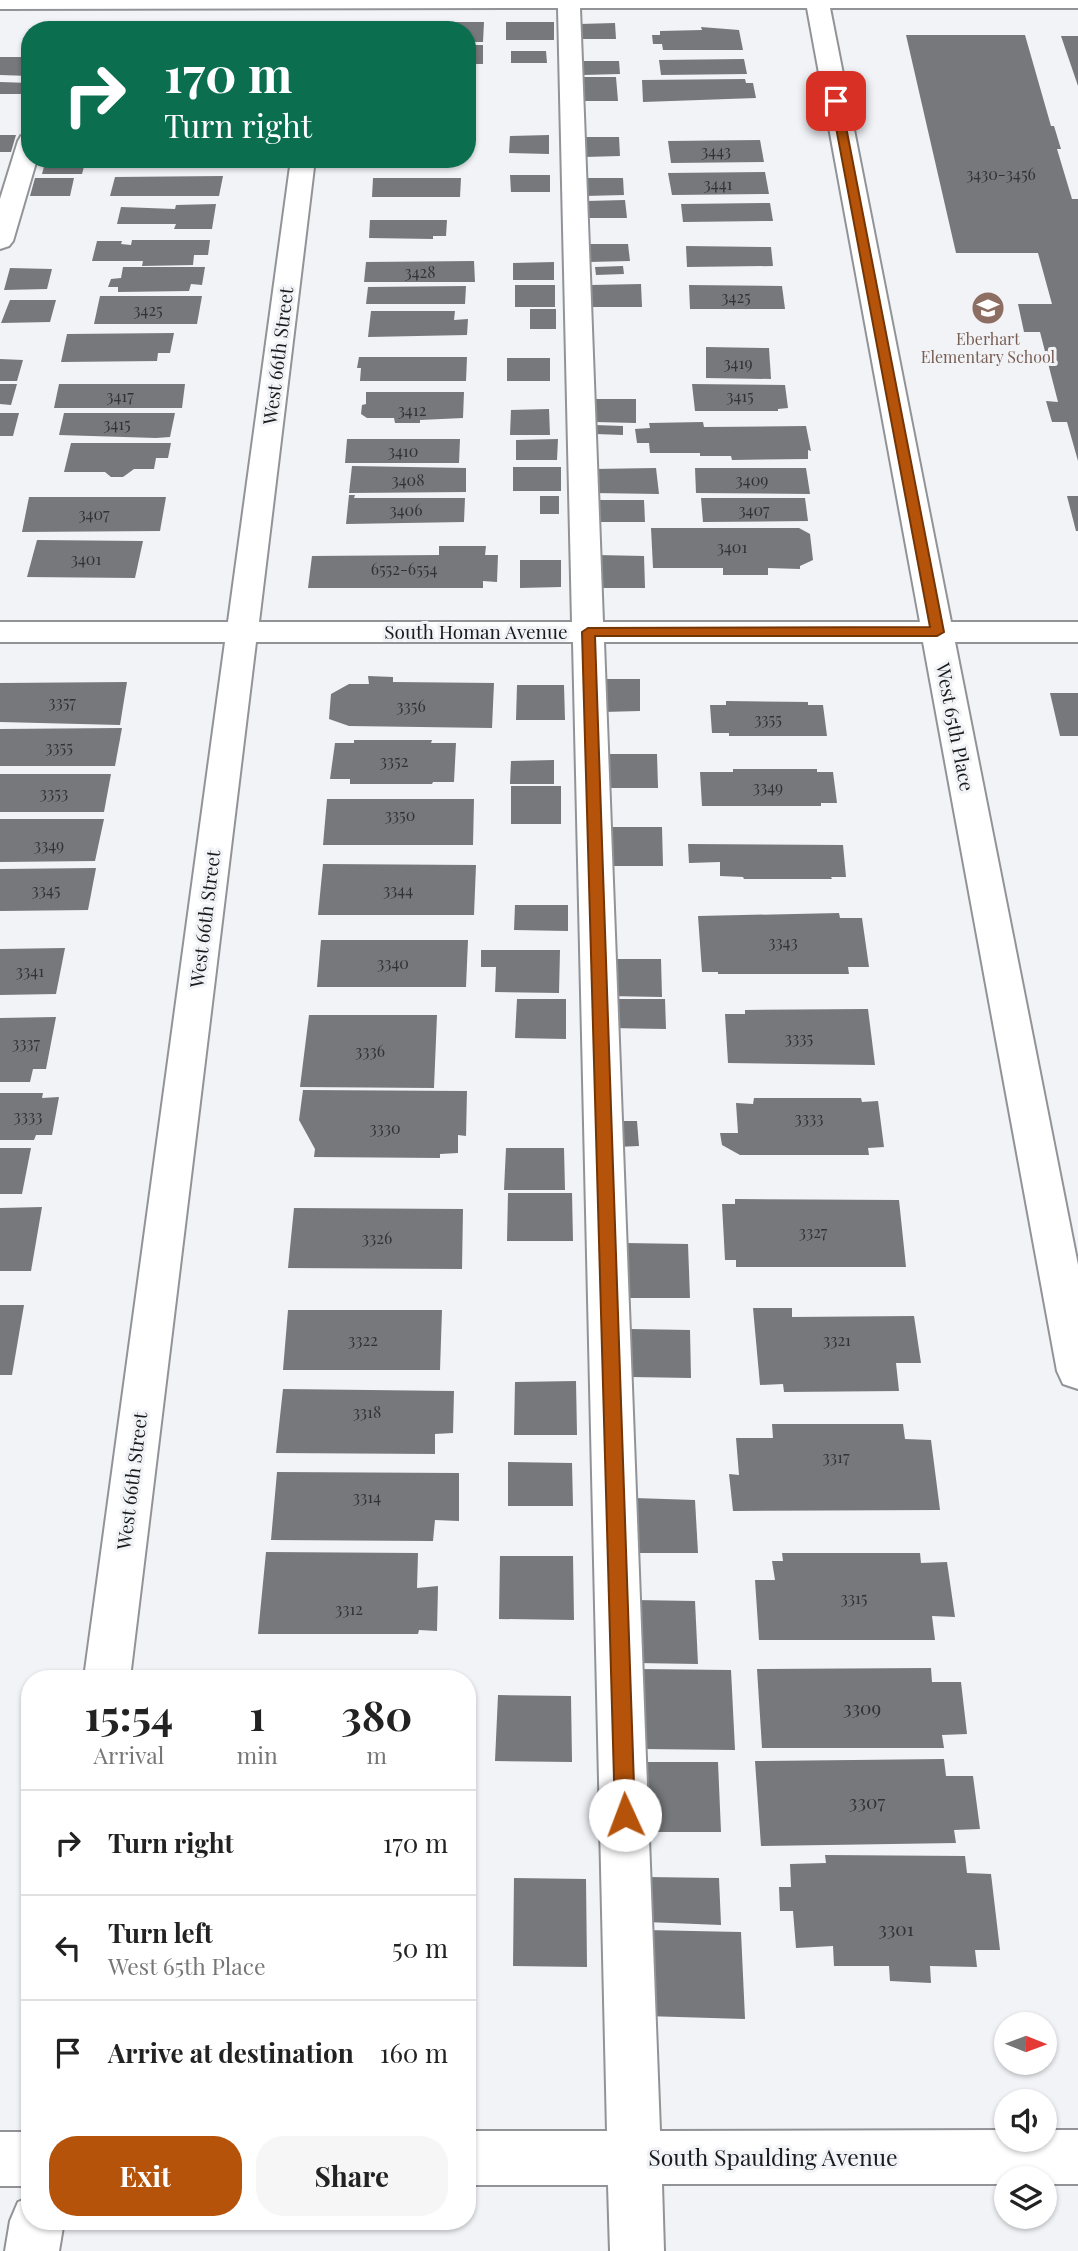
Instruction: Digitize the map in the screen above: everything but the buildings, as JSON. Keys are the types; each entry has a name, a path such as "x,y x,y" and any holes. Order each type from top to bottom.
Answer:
{"street":[{"name":"West 65th Place","path":"817,0 1078,1371"},
{"path":"0,2 70,7 323,7 569,1 1078,1"},
{"path":"569,1 637,2251"},
{"path":"0,241 22,168"},
{"name":"West 66th Street","path":"108,1670 302,168"},
{"name":"South Homan Avenue","path":"0,632 1078,632"},
{"name":"South Spaulding Avenue","path":"476,2158 1078,2157"},
{"path":"0,2159 21,2159"},
{"path":"32,2251 36,2230"}],"place":[{"name":"Eberhart Elementary School","path":"988,308"}],"route":[{"path":"625,1815 588,632 937,632 836,101"}]}
